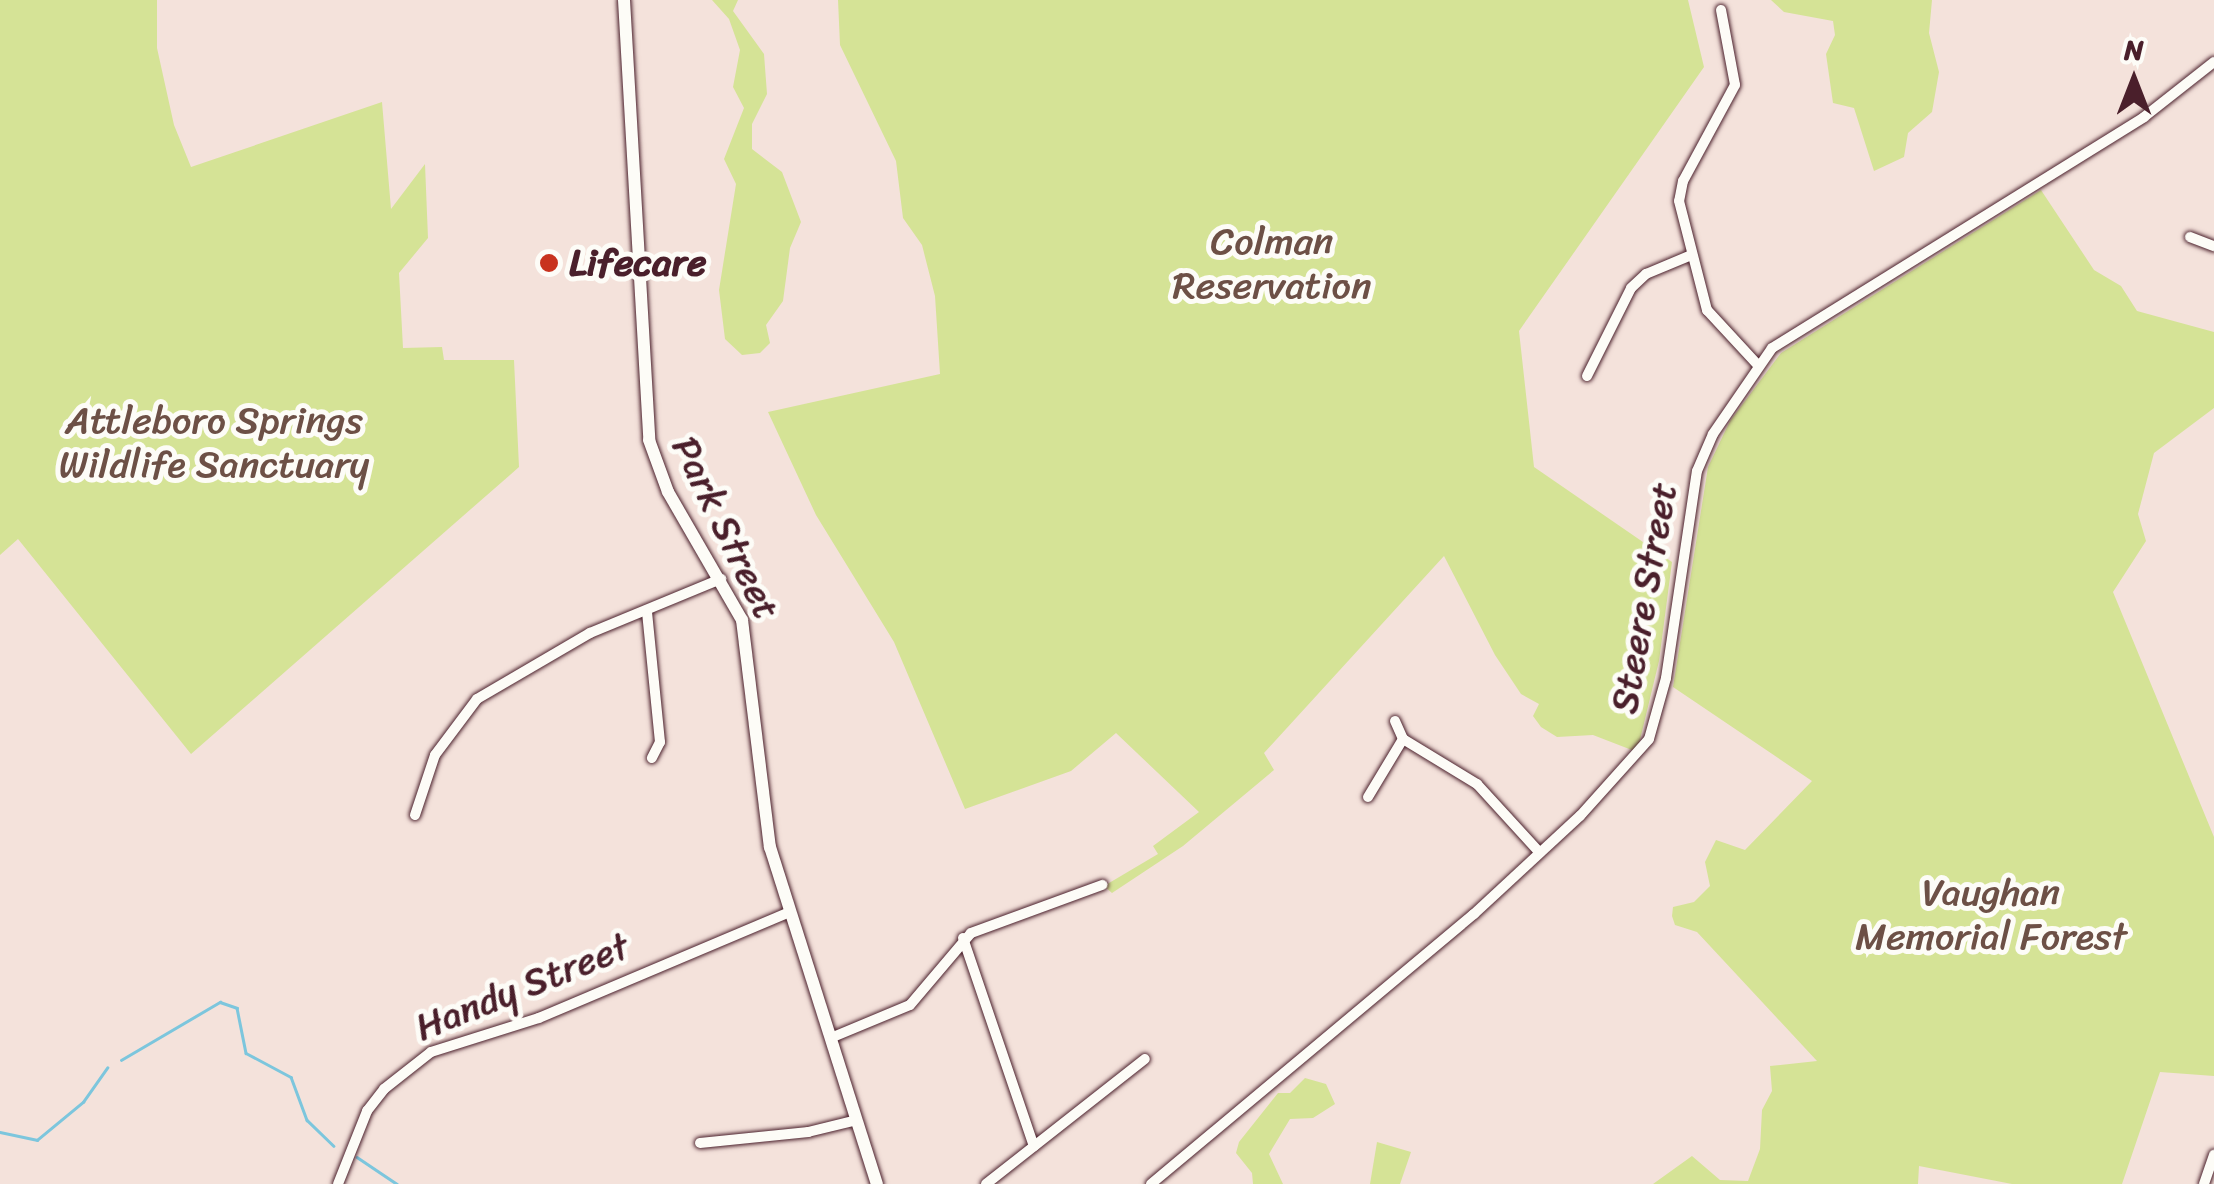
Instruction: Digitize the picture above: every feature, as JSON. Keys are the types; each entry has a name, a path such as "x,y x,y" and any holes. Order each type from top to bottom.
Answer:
{"main road":[{"name":"Park Street","path":"624,0 649,440 668,492 721,579 750,646 764,812 790,912 877,1184"}],"street":[{"path":"1721,10 1735,85 1683,181 1679,201 1689,256 1708,310 1758,365"},
{"name":"Steere Street","path":"1151,1184 1410,971 1540,853 1649,739 1666,678 1697,470 1758,365 1792,334 2144,116 2214,62"},
{"path":"2190,237 2214,246"},
{"path":"1587,376 1631,288 1646,274 1689,256"},
{"path":"415,816 435,755 460,714 496,684 590,633 721,579"},
{"path":"647,612 660,742 652,758"},
{"path":"1395,721 1403,739 1477,784 1540,853"},
{"path":"1368,797 1403,739"},
{"path":"833,1038 910,1005 962,938 1102,886"},
{"name":"Handy Street","path":"338,1184 367,1112 431,1052 539,1018 790,912"},
{"path":"962,938 1034,1146"},
{"path":"986,1184 1145,1059"},
{"path":"700,1143 808,1132 857,1120"},
{"path":"2204,1184 2214,1155"}],"green space":[{"name":"Attleboro Springs Wildlife Sanctuary","path":"0,0 157,0 157,48 174,125 191,167 382,102 391,209 425,164 428,238 399,273 403,348 442,347 444,360 514,360 519,467 191,754 18,539 0,555"},
{"path":"712,0 738,0 733,11 764,54 767,94 752,124 752,149 782,172 801,222 790,248 783,301 766,325 770,343 760,353 742,355 725,339 719,290 736,184 724,159 744,108 733,87 740,50 729,19"},
{"name":"Colman Reservation","path":"838,0 1688,0 1704,67 1519,331 1534,467 1672,562 1659,661 1637,752 1593,735 1557,737 1541,727 1533,716 1539,704 1521,694 1495,655 1444,556 1264,753 1274,770 1183,846 1112,893 1104,886 1158,854 1153,846 1199,812 1116,733 1071,771 965,809 894,642 816,515 768,412 940,374 935,296 922,245 903,218 896,161 840,45"},
{"path":"1771,0 1932,0 1929,33 1939,72 1932,112 1908,133 1904,157 1874,171 1854,108 1833,103 1826,54 1835,35 1833,21 1784,12"},
{"name":"Vaughan Memorial Forest","path":"2041,190 2094,270 2121,286 2137,311 2214,332 2214,408 2154,453 2138,514 2146,541 2113,592 2214,837 2214,1076 2160,1072 2122,1184 2012,1184 1919,1166 1918,1184 1653,1184 1692,1156 1720,1180 1748,1181 1760,1149 1762,1110 1772,1091 1770,1066 1817,1061 1697,932 1675,925 1672,916 1673,907 1694,902 1710,886 1705,862 1716,840 1745,850 1812,781 1673,687 1708,467 1730,421 1781,353"},
{"path":"1305,1078 1326,1084 1335,1104 1313,1118 1290,1119 1269,1154 1283,1184 1253,1184 1252,1173 1236,1153 1239,1142 1278,1093 1290,1093"},
{"path":"1377,1142 1411,1152 1400,1184 1370,1184"}],"waterway":[{"path":"121,1060 220,1002 237,1008 246,1053 291,1077 307,1120 334,1146"},
{"path":"0,1132 37,1140 83,1102 107,1068"},
{"path":"357,1157 397,1184"}],"place":[{"name":"Lifecare","path":"549,263"}]}
